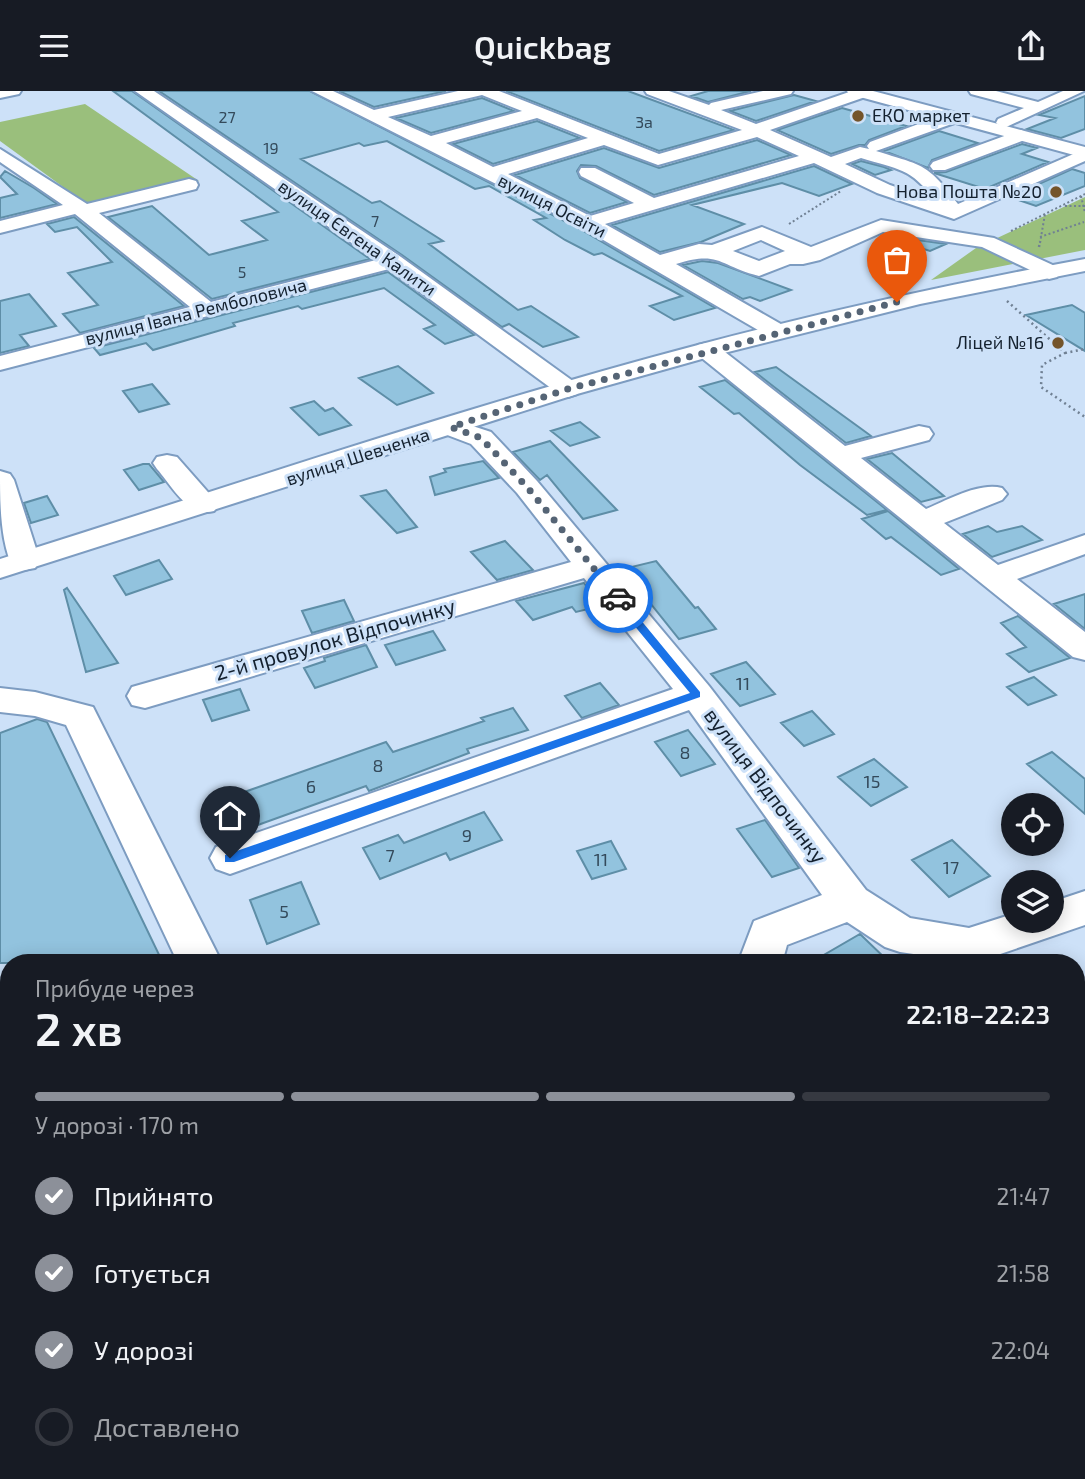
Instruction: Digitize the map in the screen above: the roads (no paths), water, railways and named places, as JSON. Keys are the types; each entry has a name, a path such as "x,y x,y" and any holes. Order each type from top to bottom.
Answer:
{"street":[{"path":"0,93 13,91"},
{"name":"вулиця Євгена Калити","path":"143,91 393,262 568,389"},
{"name":"вулиця Освіти","path":"320,91 430,142 588,223 778,332"},
{"path":"373,115 483,91 658,160 756,130 859,92 1021,135 1082,146"},
{"path":"653,91 756,130 874,184 954,213 1082,146"},
{"path":"717,106 785,91"},
{"path":"884,91 1082,146"},
{"path":"977,91 1040,107"},
{"path":"1004,123 1076,91"},
{"path":"430,142 538,112"},
{"path":"876,146 954,117"},
{"path":"453,118 477,129"},
{"path":"939,166 1021,135"},
{"path":"490,174 604,139"},
{"path":"522,148 546,156"},
{"path":"588,223 656,210 824,159 860,152 918,170 929,178 954,213"},
{"path":"0,154 81,209 207,310"},
{"path":"588,172 656,210"},
{"path":"0,227 189,185"},
{"path":"659,263 699,250 714,251 759,269 787,257 803,258 881,226 987,241 1041,267"},
{"path":"714,251 762,233 812,254"},
{"name":"вулиця Івана Ремболовича","path":"0,363 393,262"},
{"name":"вулиця Шевченка","path":"12,565 568,389 778,332 1041,267 1085,265"},
{"path":"707,351 1085,649"},
{"name":"вулиця Відпочинку","path":"451,427 481,438 527,487 696,694 851,902 900,934 969,946 1009,933"},
{"path":"838,456 919,434"},
{"path":"167,463 204,505"},
{"path":"0,480 12,565"},
{"path":"921,521 992,494"},
{"path":"994,577 1085,544"},
{"name":"2-й провулок Відпочинку","path":"145,696 591,566"},
{"path":"230,858 696,694"},
{"path":"0,700 35,703 80,716 196,954"},
{"path":"763,954 769,934 851,902"},
{"path":"1064,915 1085,908"}],"place":[{"name":"ЕКО маркет","path":"858,116"},
{"name":"Нова Пошта №20","path":"1056,192"},
{"name":"Ліцей №16","path":"1058,343"}]}
